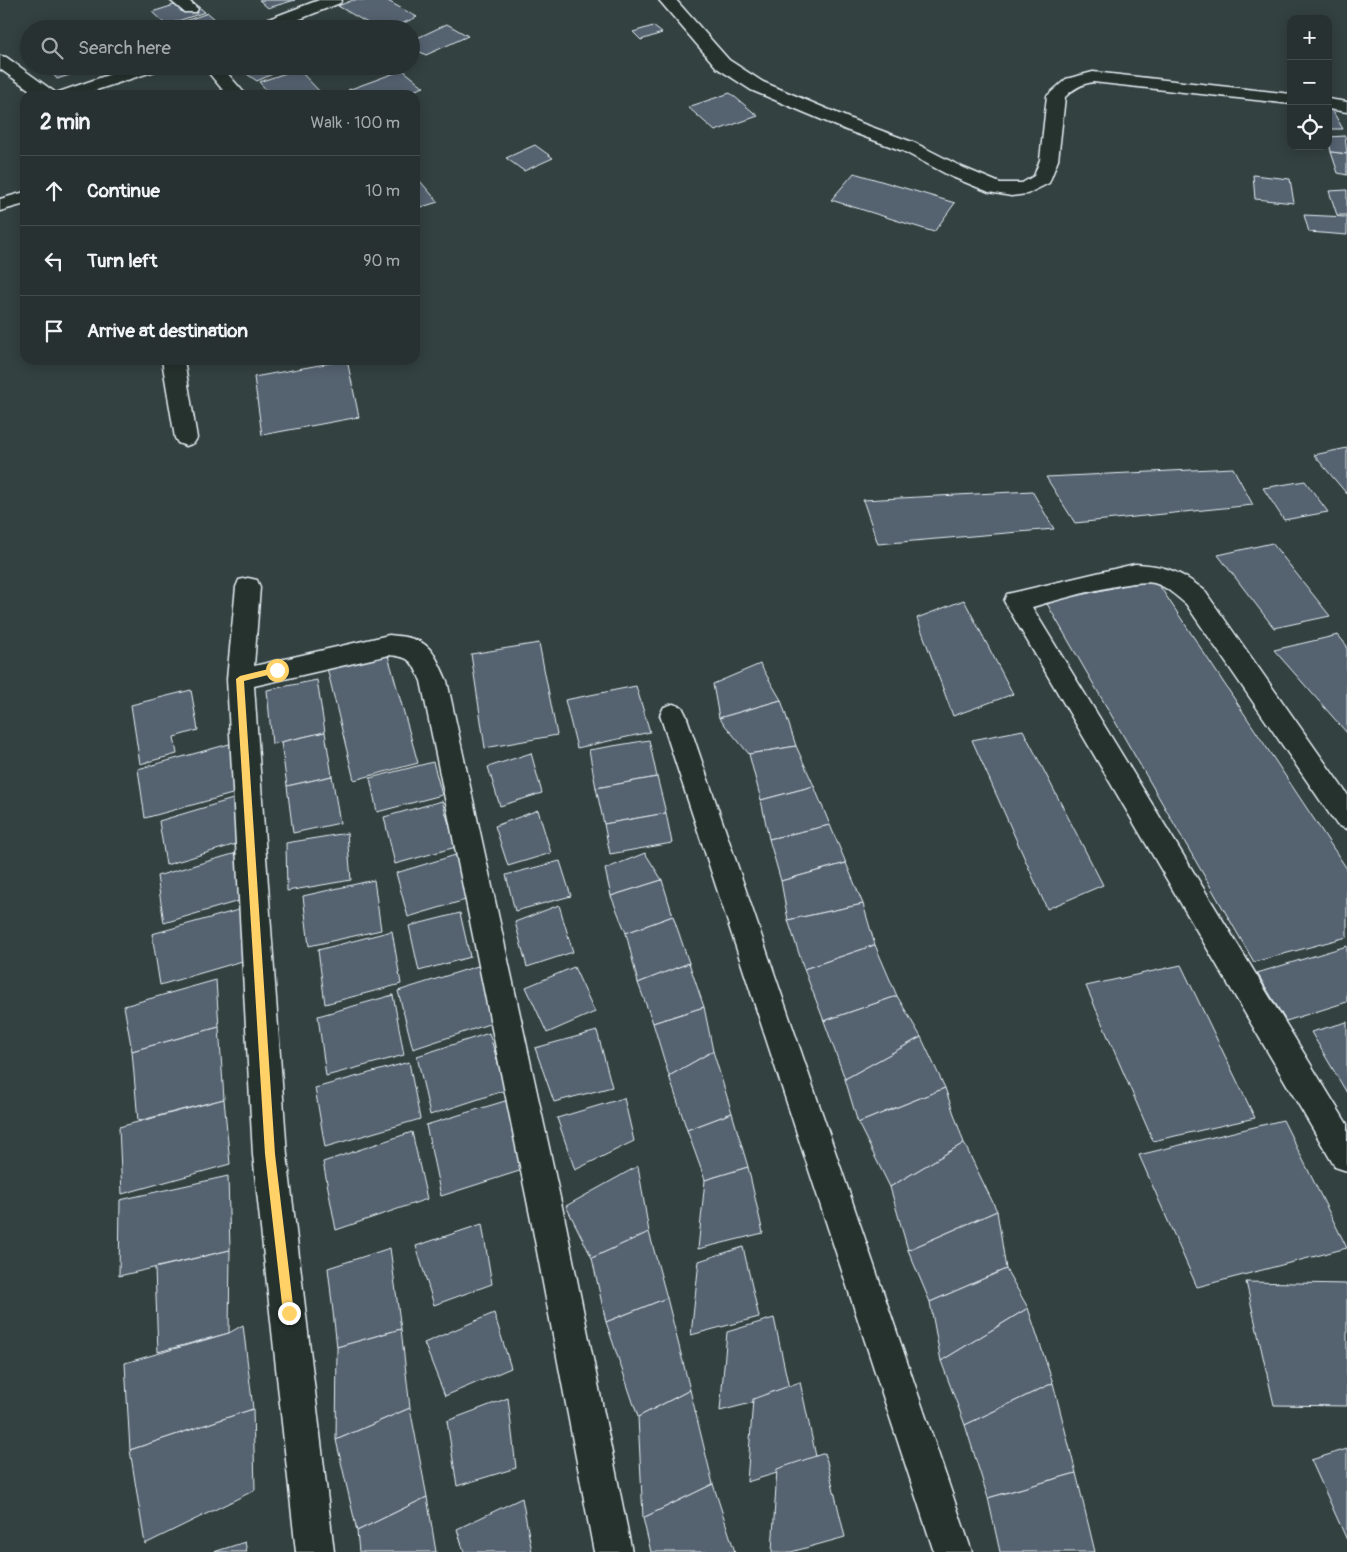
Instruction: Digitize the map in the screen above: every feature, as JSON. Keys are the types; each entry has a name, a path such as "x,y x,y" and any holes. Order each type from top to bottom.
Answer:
{"street":[{"path":"282,20 334,0"},
{"path":"667,0 723,64 757,86 852,126 909,147 957,172 996,188 1012,190 1027,188 1042,178 1049,160 1056,96 1070,83 1079,78 1093,77 1287,99"},
{"path":"0,61 41,90"},
{"path":"78,90 124,75"},
{"path":"219,75 233,90"},
{"path":"1332,105 1347,107"},
{"path":"0,204 20,199"},
{"path":"174,365 186,438"},
{"path":"1347,817 1195,596 1176,583 1156,574 1135,573 1016,601 1347,1155"},
{"path":"248,588 240,679 270,1154 315,1552"},
{"path":"240,679 389,645 408,646 422,653 434,681 591,1429 613,1552"},
{"path":"673,715 953,1552"}],"building":[{"path":"190,0 205,12 181,20 161,20 152,12"},
{"path":"259,0 295,0 268,8"},
{"path":"353,0 386,0 417,17 410,20 362,20 338,6"},
{"path":"208,13 216,20 188,20"},
{"path":"447,24 468,36 426,55 420,52 420,37"},
{"path":"653,26 662,33 641,40 633,32"},
{"path":"54,75 70,75 57,79"},
{"path":"248,75 270,75 257,81"},
{"path":"280,75 304,75 318,90 266,90 259,82"},
{"path":"389,75 409,75 424,87 415,90 348,90"},
{"path":"730,93 758,116 715,131 688,107"},
{"path":"1332,110 1343,129 1332,129"},
{"path":"1345,136 1347,154 1331,152 1332,137"},
{"path":"535,145 553,158 524,171 506,158"},
{"path":"1331,152 1347,154 1347,175 1338,173"},
{"path":"854,173 955,203 934,232 831,200"},
{"path":"1253,175 1290,179 1294,203 1255,199"},
{"path":"420,181 438,202 420,207"},
{"path":"1347,190 1347,215 1337,215 1329,191"},
{"path":"1304,215 1347,217 1347,235 1309,232"},
{"path":"320,365 348,365 359,417 262,435 254,377"},
{"path":"1347,448 1347,494 1314,455"},
{"path":"1233,468 1253,505 1075,523 1046,477"},
{"path":"1305,481 1328,512 1284,520 1263,488"},
{"path":"1032,491 1054,529 878,544 863,500"},
{"path":"1272,543 1330,616 1274,628 1218,555"},
{"path":"1155,579 1347,869 1347,937 1254,962 1046,602"},
{"path":"964,600 1013,694 953,716 917,618"},
{"path":"1338,635 1347,646 1347,733 1274,650"},
{"path":"539,643 557,735 485,748 471,654"},
{"path":"387,652 418,763 354,780 327,668"},
{"path":"760,664 781,700 719,718 713,684"},
{"path":"317,680 325,732 272,744 267,690"},
{"path":"636,686 650,732 577,748 565,700"},
{"path":"191,690 198,730 174,737 177,754 140,764 131,705"},
{"path":"781,700 796,746 749,754 719,718"},
{"path":"1023,730 1103,885 1047,909 972,740"},
{"path":"325,732 332,776 287,786 281,742"},
{"path":"649,740 657,777 596,788 589,750"},
{"path":"233,743 243,791 145,818 138,769"},
{"path":"796,746 814,786 761,800 749,754"},
{"path":"531,753 542,793 500,806 488,767"},
{"path":"433,762 442,795 377,812 370,778"},
{"path":"332,776 340,823 293,833 287,786"},
{"path":"657,777 666,813 604,824 596,788"},
{"path":"814,786 830,825 769,839 761,800"},
{"path":"233,799 243,842 166,865 159,821"},
{"path":"442,801 456,847 395,864 384,817"},
{"path":"538,810 551,853 508,866 495,826"},
{"path":"666,813 672,843 610,854 604,824"},
{"path":"830,825 846,863 781,881 769,839"},
{"path":"347,833 351,880 287,891 286,843"},
{"path":"240,852 249,898 164,923 157,876"},
{"path":"645,853 662,880 611,896 605,869"},
{"path":"459,854 472,898 408,917 396,873"},
{"path":"560,861 571,896 515,911 506,875"},
{"path":"846,863 863,904 788,920 781,881"},
{"path":"374,880 381,930 309,946 303,896"},
{"path":"662,880 673,916 626,933 611,896"},
{"path":"863,904 875,945 804,969 788,920"},
{"path":"559,905 573,952 527,967 515,922"},
{"path":"242,909 249,959 160,985 152,934"},
{"path":"460,913 470,957 419,971 409,926"},
{"path":"673,916 689,963 638,983 626,933"},
{"path":"392,931 401,984 325,1004 318,950"},
{"path":"875,945 897,996 824,1021 804,969"},
{"path":"1347,946 1347,1002 1286,1021 1257,973"},
{"path":"689,963 704,1007 653,1023 638,983"},
{"path":"481,965 498,1021 413,1049 398,991"},
{"path":"1181,965 1255,1118 1153,1141 1086,986"},
{"path":"574,967 595,1012 547,1033 526,987"},
{"path":"216,980 219,1027 132,1051 124,1006"},
{"path":"393,995 404,1055 326,1076 318,1016"},
{"path":"897,996 921,1037 845,1079 824,1021"},
{"path":"704,1007 713,1051 669,1076 653,1023"},
{"path":"1347,1022 1347,1093 1311,1032"},
{"path":"219,1027 224,1099 138,1121 132,1051"},
{"path":"597,1031 612,1087 554,1102 535,1048"},
{"path":"489,1033 506,1090 430,1115 417,1056"},
{"path":"921,1037 945,1088 858,1123 845,1079"},
{"path":"713,1051 732,1113 687,1130 669,1076"},
{"path":"409,1062 420,1119 325,1147 315,1088"},
{"path":"945,1088 964,1143 890,1187 858,1123"},
{"path":"515,1098 532,1167 441,1196 426,1125"},
{"path":"624,1098 634,1141 575,1170 557,1118"},
{"path":"224,1099 230,1164 122,1194 119,1127"},
{"path":"732,1113 748,1167 705,1180 687,1130"},
{"path":"1283,1120 1347,1248 1197,1287 1139,1155"},
{"path":"412,1132 427,1199 336,1230 323,1162"},
{"path":"964,1143 997,1211 908,1250 890,1187"},
{"path":"638,1166 649,1232 592,1258 566,1206"},
{"path":"748,1167 763,1233 698,1249 705,1180"},
{"path":"228,1176 230,1250 119,1276 120,1200"},
{"path":"997,1211 1006,1269 930,1302 908,1250"},
{"path":"482,1224 492,1284 434,1305 416,1246"},
{"path":"649,1232 667,1298 606,1322 592,1258"},
{"path":"743,1247 759,1317 691,1335 699,1261"},
{"path":"390,1248 401,1329 337,1347 328,1268"},
{"path":"230,1250 229,1333 158,1352 155,1268"},
{"path":"1006,1269 1028,1308 941,1361 930,1302"},
{"path":"1246,1282 1347,1284 1347,1406 1274,1405"},
{"path":"667,1298 690,1390 638,1417 606,1322"},
{"path":"1028,1308 1053,1383 965,1425 941,1361"},
{"path":"494,1313 511,1368 445,1396 424,1343"},
{"path":"774,1318 790,1393 720,1411 727,1332"},
{"path":"243,1325 253,1409 130,1450 125,1363 229,1333"},
{"path":"401,1329 410,1408 336,1440 337,1347"},
{"path":"800,1382 817,1461 747,1482 753,1399"},
{"path":"1053,1383 1076,1473 988,1498 965,1425"},
{"path":"690,1390 713,1484 643,1518 638,1417"},
{"path":"508,1398 516,1468 457,1486 447,1421"},
{"path":"410,1408 427,1497 357,1531 336,1440"},
{"path":"253,1409 255,1490 145,1544 130,1450"},
{"path":"1347,1449 1347,1540 1311,1460"},
{"path":"825,1453 845,1537 791,1552 772,1552 777,1469"},
{"path":"1076,1473 1095,1552 1000,1552 988,1498"},
{"path":"713,1484 735,1552 651,1552 643,1518"},
{"path":"427,1497 436,1552 359,1552 357,1531"},
{"path":"522,1498 532,1552 464,1552 457,1529"},
{"path":"245,1542 247,1552 214,1552"}],"route":[{"path":"277,670 240,679 270,1154 289,1313"}]}
